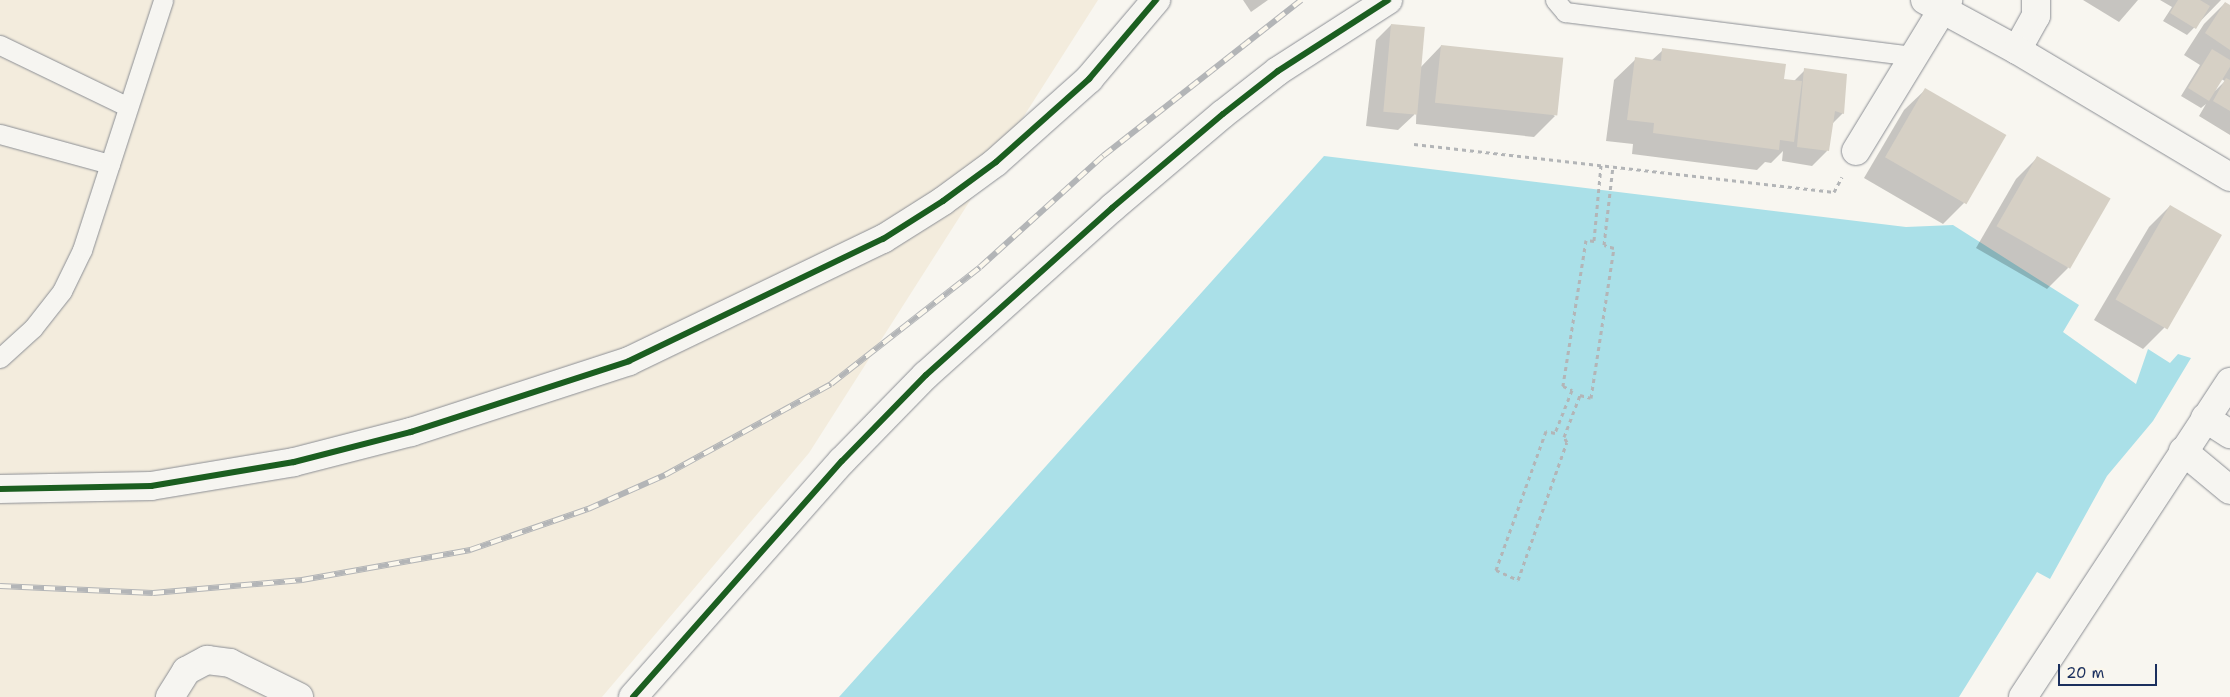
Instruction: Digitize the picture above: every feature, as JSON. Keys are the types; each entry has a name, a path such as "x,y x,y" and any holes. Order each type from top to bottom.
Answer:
{"street":[{"path":"0,489 151,486 294,462 411,432 629,361 883,238 943,201 996,162 1076,91 1120,44 1156,0"},
{"path":"633,697 842,461 926,375 1112,208 1223,114 1286,66 1388,0"},
{"path":"2017,50 2036,16 2036,0"},
{"path":"1856,151 1914,56 1938,3 2230,178"},
{"path":"2024,697 2183,450 2230,382"},
{"path":"2205,418 2230,434"},
{"path":"2183,450 2230,490"},
{"path":"170,697 186,671 207,660 230,663 299,697"}],"lane":[{"path":"0,358 34,328 62,291 82,250 163,0"},
{"path":"1555,0 1565,12 1914,56"},
{"path":"0,45 128,107"},
{"path":"1,136 110,164"}],"path":[{"path":"1414,144 1834,192"},
{"path":"1601,165 1594,241 1586,240 1563,386 1572,390 1555,433 1546,430 1496,570 1518,580 1567,442 1564,437 1580,395 1591,398 1614,248 1604,245 1612,166"}],"shaded area":[{"path":"0,0 1098,0 809,453 602,697 0,697"}],"water":[{"path":"1324,156 1906,227 1953,225 2079,305 2063,332 2136,384 2148,349 2170,363 2178,354 2191,358 2153,421 2107,476 2050,579 2037,572 1959,697 839,697"}],"building":[{"path":"2178,0 2200,0 2210,6 2196,29 2170,13"},
{"path":"2225,2 2230,5 2230,50 2205,33"},
{"path":"1391,24 1425,27 1417,115 1383,112"},
{"path":"1441,45 1563,58 1557,116 1435,103"},
{"path":"1662,48 1786,64 1784,79 1802,81 1794,142 1780,140 1779,150 1653,133 1654,123 1627,120 1635,57 1661,61"},
{"path":"2212,49 2230,60 2230,67 2209,101 2188,88"},
{"path":"1804,68 1847,74 1844,114 1835,111 1829,151 1797,147"},
{"path":"2226,78 2230,80 2230,111 2213,101"},
{"path":"1925,88 2006,135 1966,204 1885,157"},
{"path":"2037,156 2111,198 2070,269 1996,226"},
{"path":"2170,205 2222,235 2167,329 2116,299"}],"railway":[{"path":"0,586 153,593 302,580 470,550 588,509 665,475 831,384 980,267 1103,156 1301,0"}],"cycle path":[{"path":"0,489 151,486 294,462 411,432 629,361 883,239 943,201 996,162 1089,79 1156,0"},
{"path":"633,697 842,461 926,375 1112,208 1223,114 1278,71 1388,0"}]}
